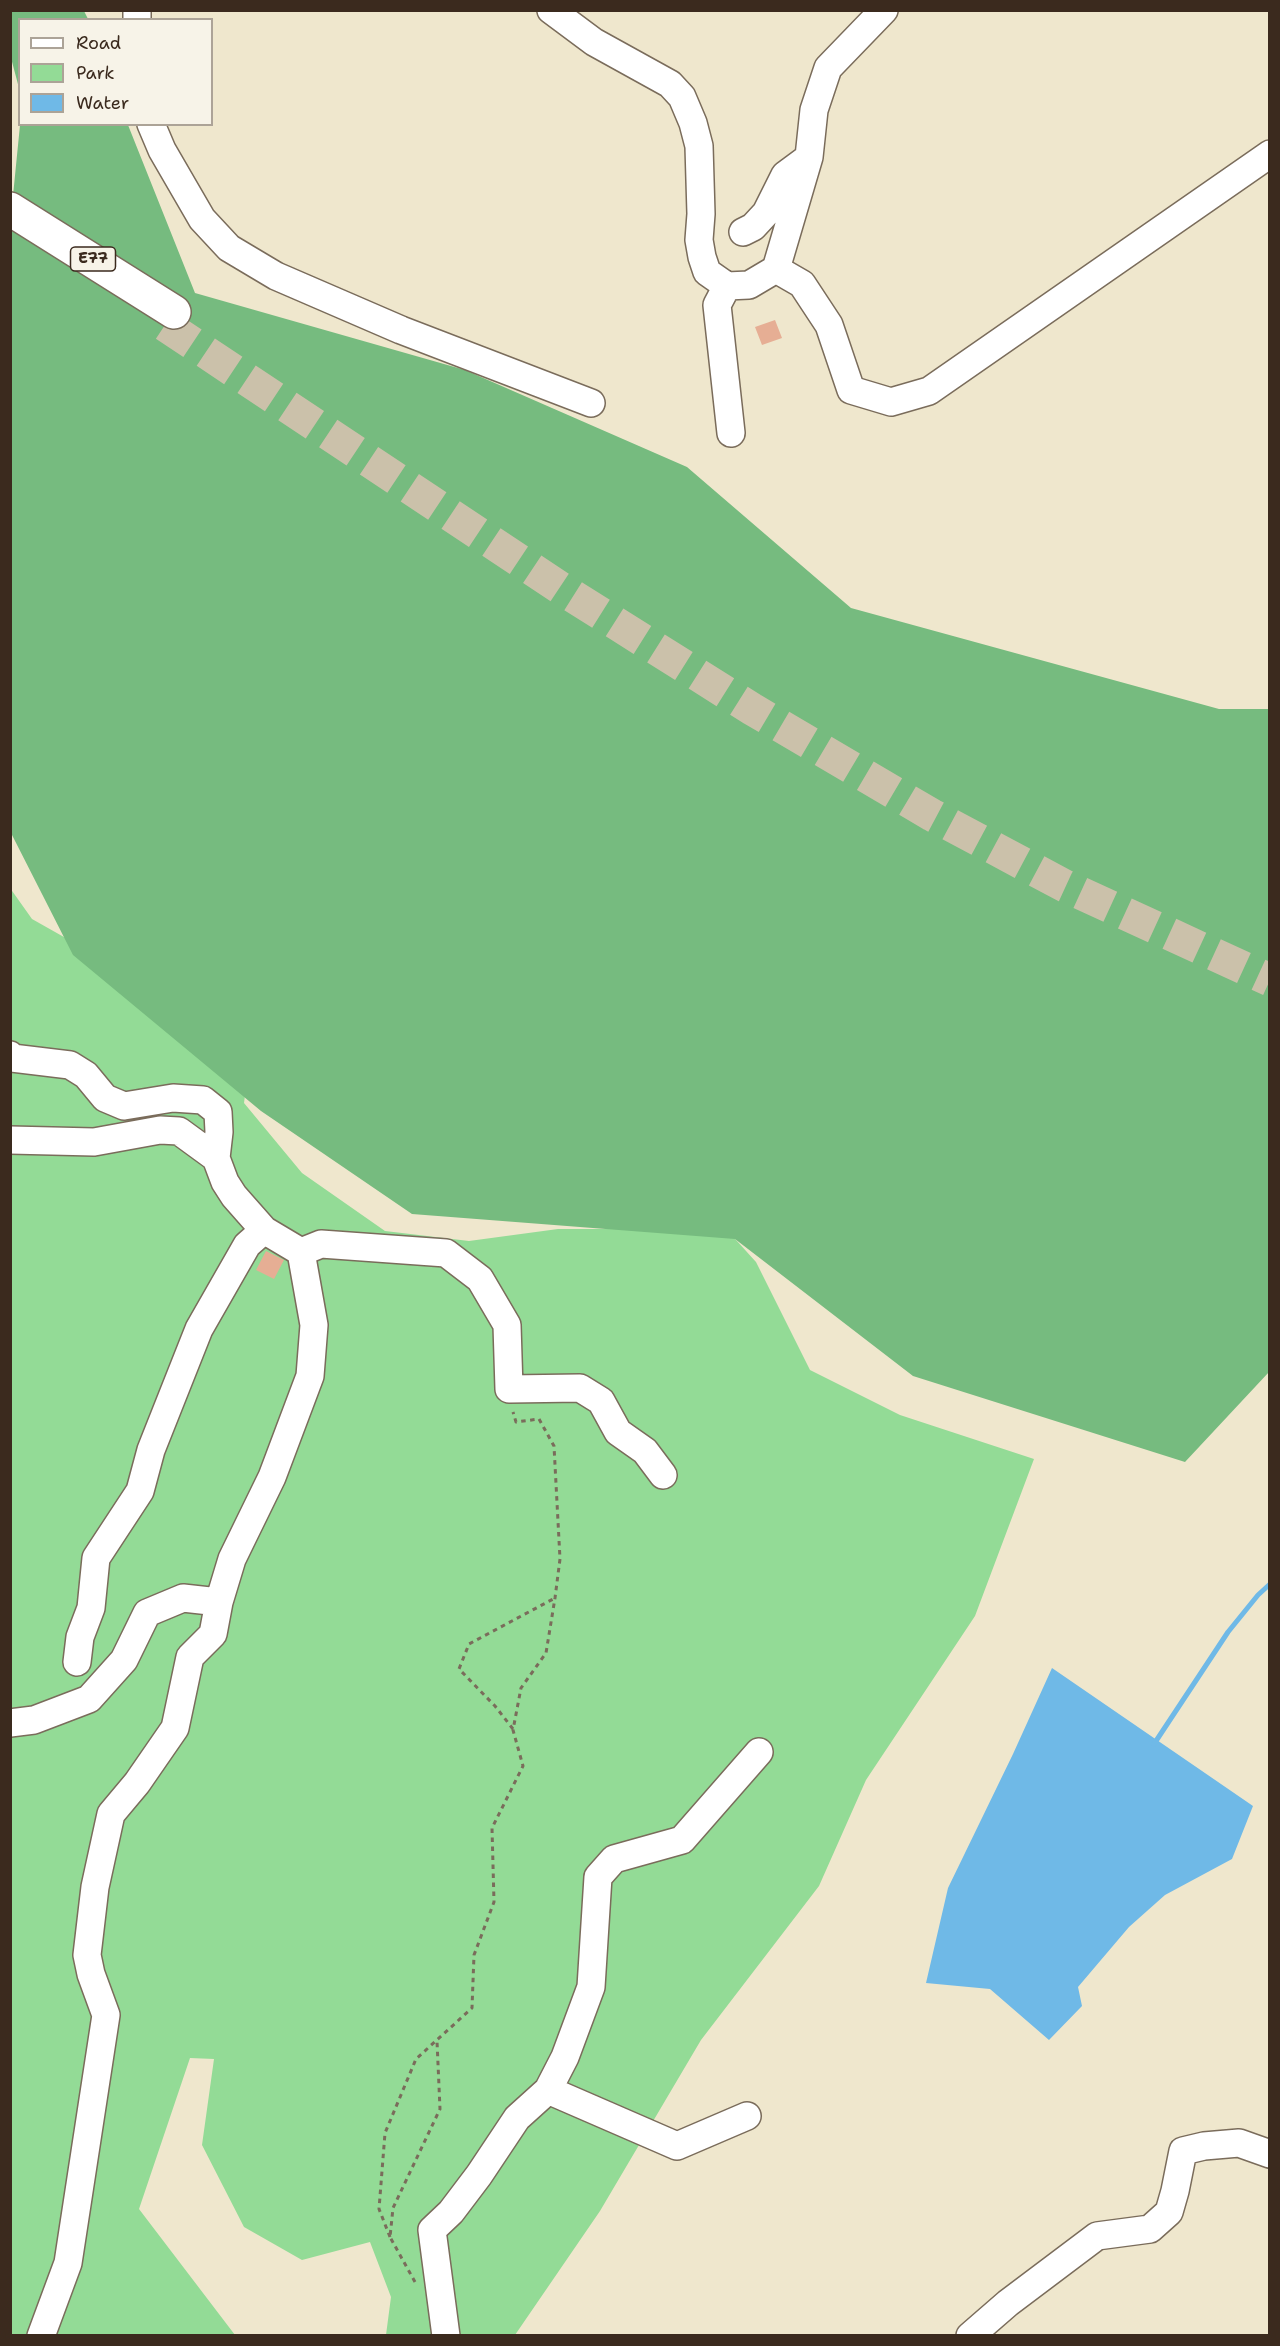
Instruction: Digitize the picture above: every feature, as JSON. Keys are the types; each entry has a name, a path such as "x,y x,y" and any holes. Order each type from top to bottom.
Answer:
{"highway":[{"name":"E77","path":"10,209 48,230 170,319 10,229"}],"lane":[{"path":"551,10 594,42 670,84 682,97 693,123 699,146 701,214 699,240 702,256 707,272 727,286 748,285 776,269 809,157 814,110 828,68 884,10"},
{"path":"152,126 162,150 202,219 229,248 276,276 400,330 591,403"},
{"path":"776,269 802,284 829,325 850,390 891,402 929,391 1269,154"},
{"path":"743,232 753,227 766,213 785,175 809,157"},
{"path":"727,286 717,305 731,433"},
{"path":"10,1054 12,1058 70,1065 86,1075 105,1098 124,1106 174,1098 203,1100 218,1112 219,1132 216,1158 225,1182 234,1196 264,1230 301,1251 321,1244 446,1253 480,1279 507,1325 509,1389 580,1388 601,1401 618,1432 645,1451 663,1475"},
{"path":"10,1140 94,1142 160,1130 179,1131 216,1158"},
{"path":"77,1662 80,1637 91,1608 96,1558 140,1491 151,1450 199,1329 247,1245 264,1230"},
{"path":"41,2336 68,2263 106,2015 91,1974 87,1954 95,1887 111,1814 137,1784 175,1728 190,1657 213,1634 219,1602 232,1559 272,1477 310,1376 314,1325 301,1251"},
{"path":"10,1723 34,1720 89,1698 124,1660 147,1613 183,1598 219,1602"},
{"path":"446,2336 432,2230 451,2212 517,2118 548,2090 565,2057 591,1987 598,1877 614,1859 682,1840 759,1752"},
{"path":"548,2090 677,2146 747,2116"},
{"path":"970,2336 1008,2303 1098,2236 1150,2229 1168,2212 1176,2191 1183,2151 1204,2146 1239,2144 1269,2154"}],"path":[{"path":"509,1389 516,1422 539,1419 554,1446 560,1559 546,1653 521,1688 513,1730"},
{"path":"417,2286 390,2237 379,2209 385,2133 416,2059 472,2008 474,1955 494,1902 492,1828 523,1766 513,1730 495,1706 459,1669 469,1644 555,1599"},
{"path":"390,2237 393,2208 440,2109 437,2040"}],"green space":[{"path":"10,11 84,11 88,18 18,18 18,84 11,58"},
{"path":"20,126 128,126 195,293 465,370 687,467 851,608 1219,709 1269,709 1269,1372 1185,1462 913,1376 735,1239 412,1214 261,1111 73,955 11,833 10,226"},
{"path":"10,888 32,919 133,976 253,1033 244,1103 302,1173 385,1231 469,1241 558,1229 604,1229 707,1208 756,1262 810,1370 900,1415 1034,1459 975,1616 866,1780 819,1886 701,2040 600,2211 515,2335 386,2335 391,2297 370,2242 302,2260 244,2227 202,2145 214,2059 190,2058 139,2209 235,2335 11,2335"}],"water":[{"path":"1052,1668 1253,1806 1232,1859 1165,1895 1129,1927 1078,1987 1082,2006 1049,2040 990,1989 926,1983 948,1888"}],"building":[{"path":"775,320 782,338 762,345 755,327"},
{"path":"266,1251 284,1260 274,1279 256,1270"}],"waterway":[{"path":"1154,1744 1228,1632 1270,1584"}],"tunnel":[{"path":"165,325 568,593 752,709 932,815 1065,886 1270,980"}]}
